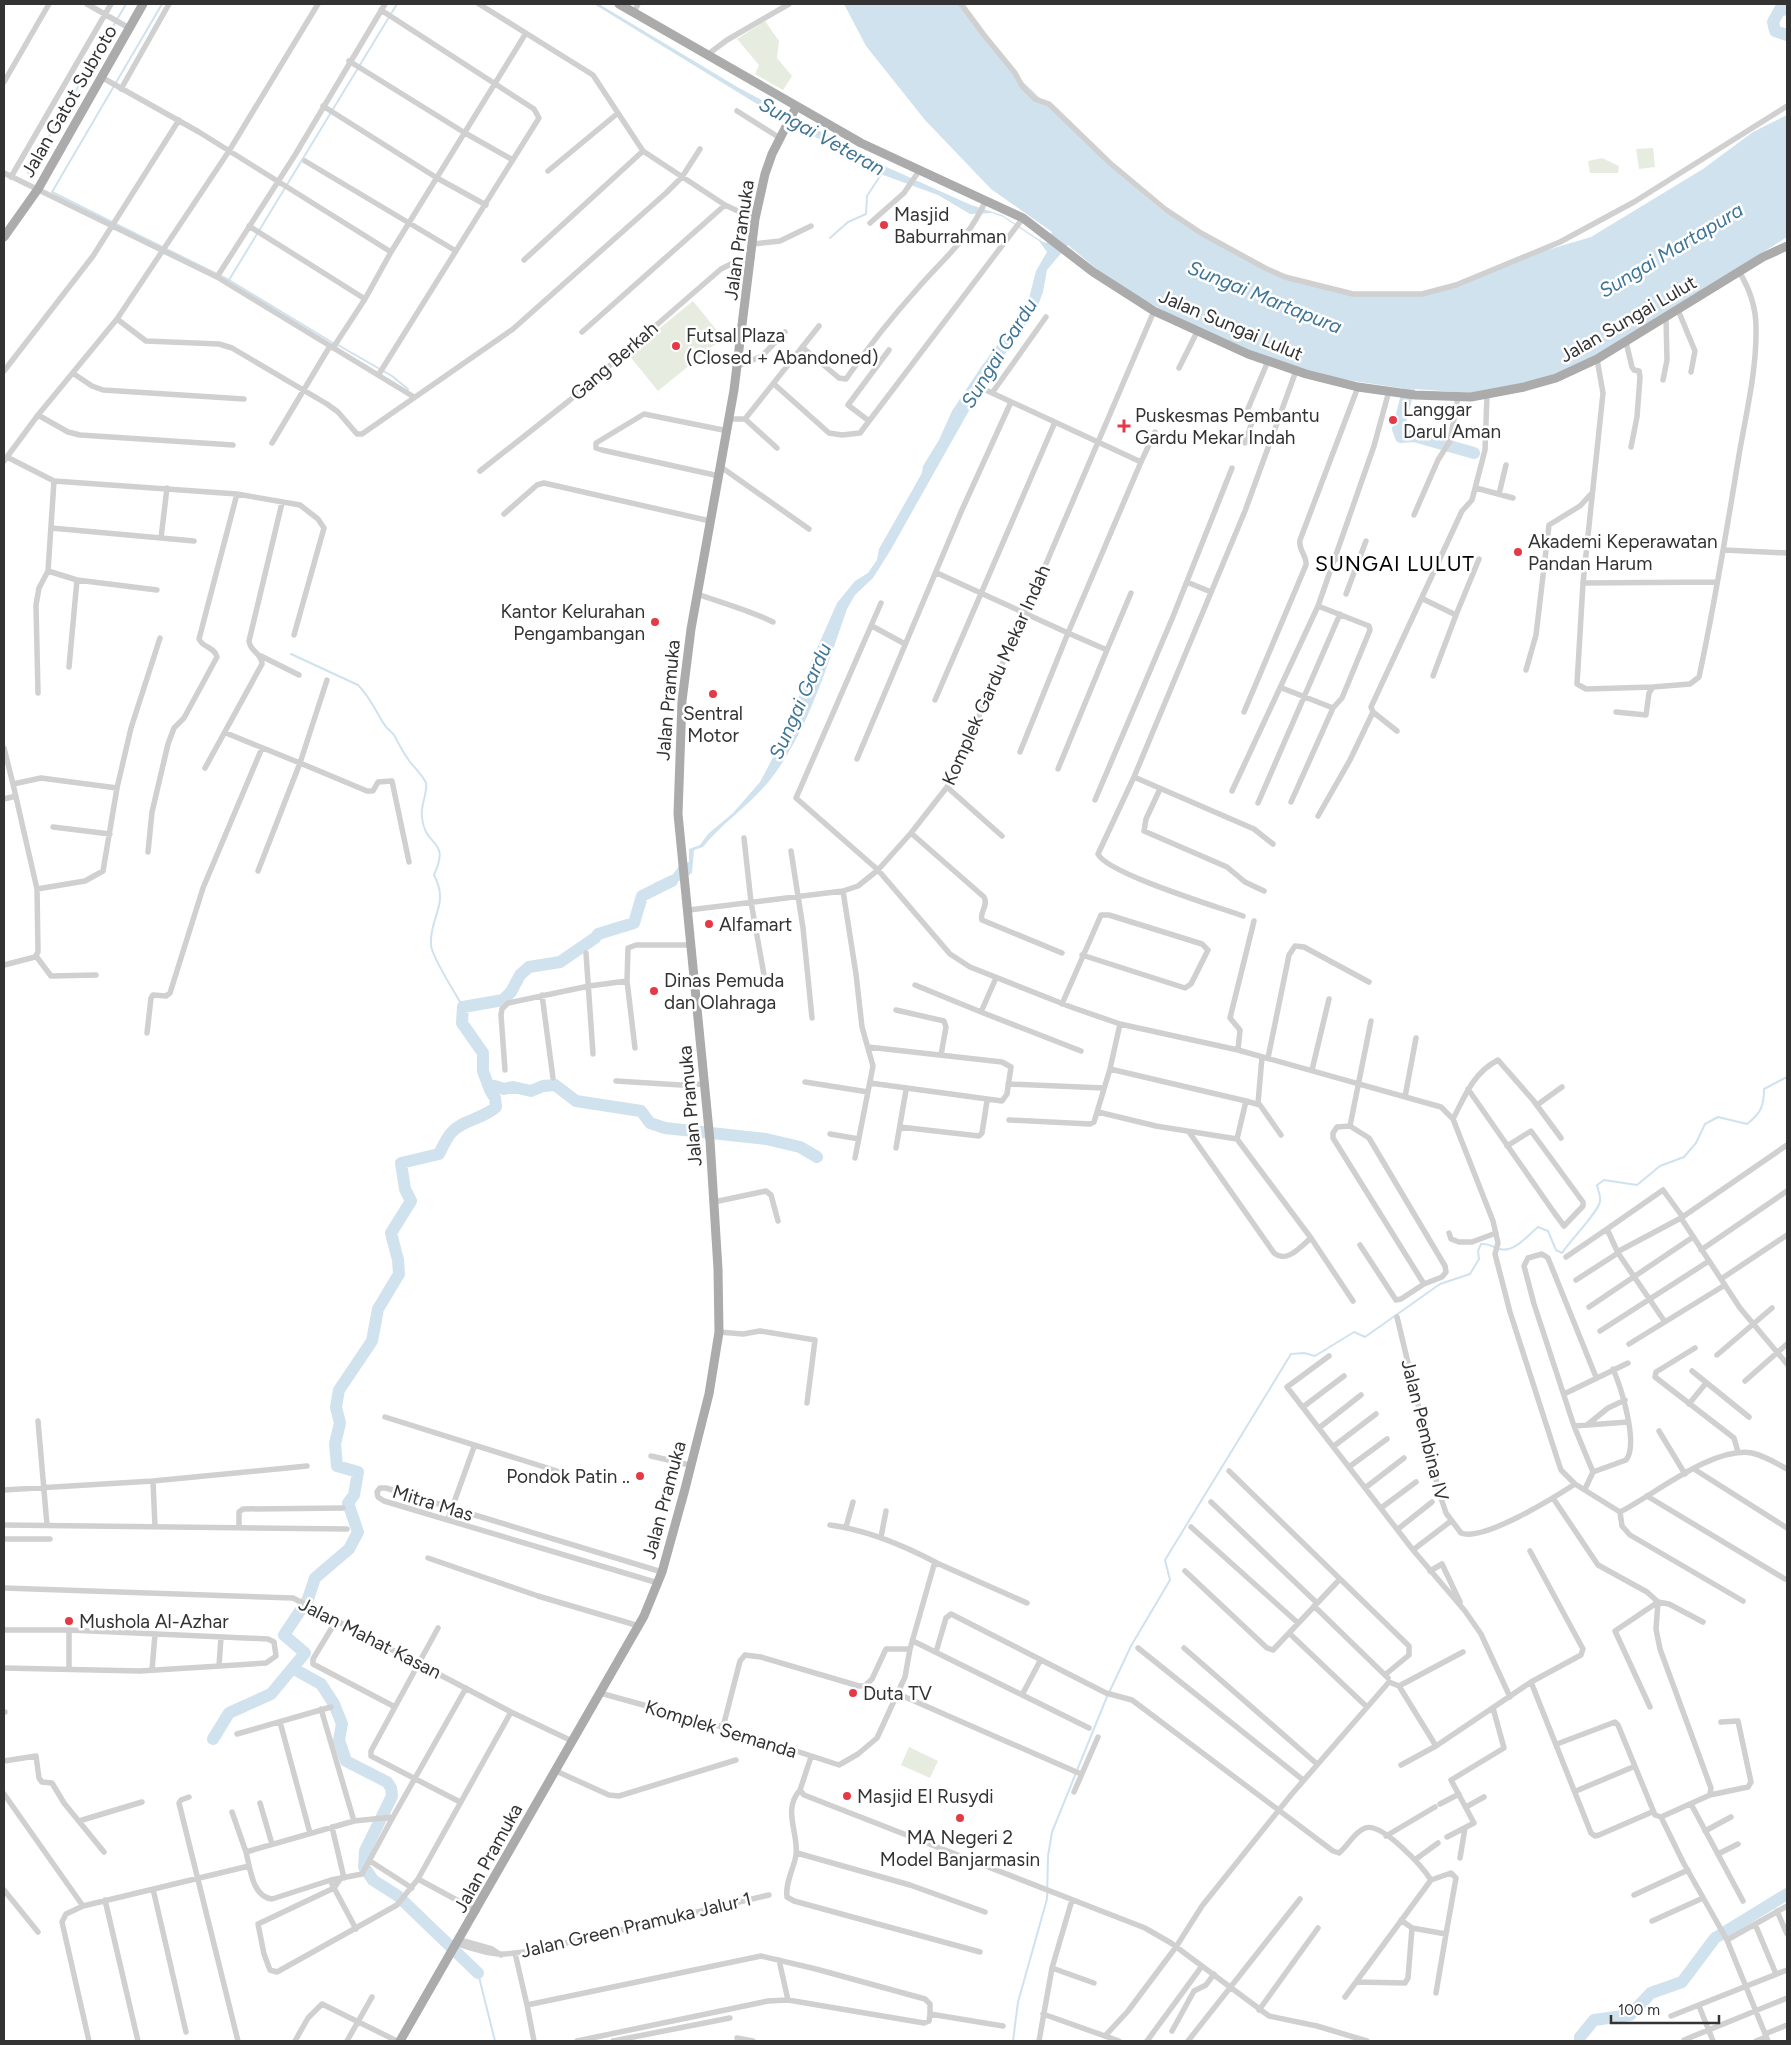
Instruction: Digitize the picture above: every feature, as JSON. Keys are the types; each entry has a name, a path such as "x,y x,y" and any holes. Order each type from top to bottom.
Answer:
{"main road":[{"name":"Jalan Gatot Subroto","path":"4,237 38,189 101,77 125,26 143,4"},
{"name":"Jalan Sungai Lulut","path":"619,4 636,8 707,55 861,144 917,174 984,203 1040,231 1120,291 1154,311 1197,332 1268,361 1296,371 1358,387 1415,395 1458,397 1488,395 1556,378 1597,359 1740,273 1763,257 1787,246"},
{"name":"Jalan Pramuka","path":"398,2041 477,1910 639,1626 662,1572 709,1394 719,1332 718,1269 705,1084 686,878 678,814 682,701 697,594 730,419 752,258 755,219 765,174 786,125 796,107"}],"street":[{"path":"4,82 49,4"},
{"path":"87,4 125,26"},
{"path":"12,177 111,4"},
{"path":"120,88 169,4"},
{"path":"294,635 324,528 318,519 304,508 237,494 54,481 6,459 38,415 74,374 117,319 229,151 318,4"},
{"path":"218,275 325,108 349,61 384,12 385,4"},
{"path":"479,4 581,66 598,82 643,151 725,204 755,219"},
{"path":"707,55 728,40 789,4"},
{"path":"962,4 1015,73 1022,86 1039,103 1049,104 1135,186 1201,233 1249,260 1285,277 1353,294 1422,294 1456,285 1560,242 1611,216 1787,106"},
{"path":"380,371 486,206 539,118 539,115 495,84 384,12"},
{"path":"272,443 333,345 365,299 391,252 526,33"},
{"path":"349,61 465,133 513,160"},
{"path":"101,77 179,120 391,252"},
{"path":"325,108 437,178 486,206"},
{"path":"737,111 780,138"},
{"path":"548,171 618,113"},
{"path":"4,371 64,296 114,224 179,120"},
{"path":"117,319 146,341 224,345 335,409 359,434 376,425 521,323 682,177 700,149"},
{"path":"524,260 643,151"},
{"path":"305,161 456,252"},
{"path":"4,173 164,247 218,275 333,345 380,371 414,397"},
{"path":"870,223 908,189 917,174"},
{"path":"802,347 839,378 846,379 895,315 963,240 984,203"},
{"path":"582,332 725,204"},
{"path":"774,384 829,434 860,433 1020,222"},
{"path":"249,226 365,299"},
{"path":"753,244 780,241 811,226"},
{"name":"Gang Berkah","path":"480,471 570,400 721,269 737,261 752,258"},
{"path":"1597,359 1603,393 1583,583 1578,686 1586,689 1653,688 1690,684 1699,677 1718,582 1756,339 1756,325 1751,295 1740,273"},
{"path":"1678,310 1695,351 1691,372"},
{"name":"Komplek Gardu Mekar Indah","path":"689,910 843,891 858,886 878,870 911,833 947,787 1025,613 1154,311"},
{"path":"992,393 1046,317"},
{"path":"1663,380 1667,360 1666,318"},
{"path":"744,419 774,384 818,326"},
{"path":"738,366 762,356 785,332"},
{"path":"1179,368 1197,332"},
{"path":"1626,342 1632,367 1634,370 1639,371 1640,377 1637,417 1631,447"},
{"path":"869,421 848,405 889,350"},
{"path":"1245,443 1252,422 1247,410 1268,361"},
{"path":"1243,916 1143,881 1101,859 1099,851 1134,777 1212,592 1245,511 1296,371"},
{"path":"74,374 92,386 103,390 244,400"},
{"path":"977,386 1141,462"},
{"path":"1244,712 1306,565 1306,560 1299,545 1300,540 1358,387"},
{"path":"1232,791 1282,688 1318,606 1374,446 1389,392"},
{"path":"1318,816 1350,760 1373,712 1372,707 1462,511 1472,500 1487,437 1488,395"},
{"path":"1414,514 1438,460 1450,441 1458,397"},
{"path":"857,759 937,573 961,512 1011,402"},
{"path":"728,431 644,414 596,443 596,448 720,472 809,529"},
{"path":"38,415 65,431 80,435 233,445"},
{"path":"730,419 744,419 777,448"},
{"path":"935,700 1055,422"},
{"path":"1020,752 1068,633 1154,432"},
{"path":"1499,494 1506,465"},
{"path":"1095,800 1187,582 1232,468"},
{"path":"38,693 36,605 40,588 48,571 54,481"},
{"path":"504,514 537,485 544,484 710,521"},
{"path":"161,538 167,488"},
{"path":"1476,488 1513,498"},
{"path":"1526,670 1536,635 1549,525 1580,506 1592,493"},
{"path":"148,852 152,812 168,744 174,728 184,718 217,657 215,651 203,645 199,639 237,494"},
{"path":"282,503 249,641 250,646 261,656 298,675"},
{"path":"52,528 194,541"},
{"path":"1346,594 1366,541"},
{"path":"1724,550 1787,553"},
{"path":"1335,558 1356,566"},
{"path":"1433,676 1479,559"},
{"path":"48,571 76,580 157,590"},
{"path":"937,573 1107,650"},
{"path":"69,668 76,580"},
{"path":"1187,582 1212,592"},
{"path":"1583,583 1718,582"},
{"path":"697,594 734,607 751,610 774,622"},
{"path":"1058,769 1131,594"},
{"path":"1422,599 1456,615"},
{"path":"882,603 796,798 878,870 950,954 970,967 1062,1004 1120,1024 1238,1050 1441,1107 1453,1120 1477,1177 1496,1234 1498,1243 1495,1254 1510,1312 1562,1470 1575,1484 1620,1512 1622,1526 1630,1535 1743,1601"},
{"path":"1290,802 1333,708 1342,698 1370,630 1366,624 1318,606"},
{"path":"1258,803 1340,614"},
{"path":"872,626 906,644"},
{"path":"37,890 85,882 99,876 106,865 117,788 130,728 160,638"},
{"path":"205,768 261,668 261,656"},
{"path":"258,872 300,762 327,680"},
{"path":"1282,688 1333,708"},
{"path":"1616,712 1646,716 1649,694 1653,688"},
{"path":"1373,712 1397,731"},
{"path":"226,733 367,791 372,791 378,782 392,781 409,862"},
{"path":"4,748 37,890 38,952 36,956"},
{"path":"147,1033 151,998 153,995 166,996 170,993 202,888 262,748"},
{"path":"1134,777 1254,829 1273,844"},
{"path":"13,784 41,778 117,788"},
{"path":"947,787 1002,836"},
{"path":"1160,789 1146,819 1144,831 1227,868 1245,882 1264,891"},
{"path":"4,798 16,796"},
{"path":"53,827 110,834"},
{"path":"911,833 984,896 986,905 981,916 982,920 1062,953"},
{"path":"744,838 751,902 766,986"},
{"path":"791,851 812,1018"},
{"path":"843,891 855,966 862,1028 873,1066 856,1158"},
{"path":"1062,1004 1082,955 1099,918 1104,915 1202,944 1208,950 1191,984 1185,988 1082,955"},
{"path":"1238,1050 1240,1030 1230,1018 1254,922"},
{"path":"635,1048 627,981 627,952 630,946 692,945"},
{"path":"1281,1135 1258,1103 1265,1058 1289,955 1294,946 1304,947 1369,982"},
{"path":"586,953 593,1054"},
{"path":"4,965 36,956"},
{"path":"36,956 51,976 96,975"},
{"path":"981,1012 996,978"},
{"path":"506,1070 502,1009 508,1003 517,999 627,981"},
{"path":"915,985 1080,1051"},
{"path":"542,995 553,1078"},
{"path":"1312,1070 1329,999"},
{"path":"896,1010 944,1021 946,1027 941,1055"},
{"path":"1350,1126 1371,1021"},
{"path":"1009,1120 1090,1124 1096,1120 1120,1024"},
{"path":"1404,1097 1416,1038"},
{"path":"868,1047 1007,1063 1010,1067 1007,1094 1002,1101 870,1084"},
{"path":"1453,1120 1468,1089 1482,1070 1498,1060 1561,1138"},
{"path":"1110,1069 1258,1103"},
{"path":"616,1081 681,1085 705,1084"},
{"path":"805,1082 868,1092"},
{"path":"1008,1084 1104,1088"},
{"path":"1537,1106 1562,1087"},
{"path":"1468,1089 1507,1146 1564,1226 1583,1206 1583,1202 1531,1131 1507,1146"},
{"path":"896,1148 906,1090"},
{"path":"900,1127 979,1136 982,1133 987,1100"},
{"path":"1237,1139 1246,1101"},
{"path":"1098,1112 1189,1132 1237,1139 1311,1238 1353,1301"},
{"path":"1360,1246 1396,1300 1401,1299 1424,1284 1442,1277 1446,1272 1445,1266 1369,1138 1350,1126 1337,1127 1333,1133 1333,1138 1424,1284"},
{"path":"1189,1132 1274,1253 1279,1257 1285,1258 1311,1238"},
{"path":"830,1134 859,1139"},
{"path":"1576,1280 1618,1253 1682,1217 1787,1145"},
{"path":"1566,1257 1663,1190 1723,1282 1787,1364"},
{"path":"714,1202 766,1191 771,1195 778,1221"},
{"path":"1701,1250 1787,1191"},
{"path":"1607,1229 1618,1253 1665,1322"},
{"path":"1448,1233 1451,1239 1466,1243 1496,1234"},
{"path":"1630,1344 1723,1282 1787,1235"},
{"path":"1589,1307 1693,1237"},
{"path":"1593,1472 1574,1426 1534,1304 1524,1266 1528,1258 1542,1254 1548,1258 1596,1378"},
{"path":"1600,1331 1709,1261"},
{"path":"1717,1355 1753,1322 1772,1308"},
{"name":"Jalan Pembina IV","path":"1397,1317 1440,1492 1451,1521 1461,1533 1473,1535 1513,1519 1575,1484"},
{"path":"719,1332 743,1334 760,1331 815,1340 807,1403"},
{"path":"1745,1381 1787,1344"},
{"path":"1695,1348 1655,1373 1656,1380 1734,1438 1738,1452"},
{"path":"1329,1356 1287,1387 1413,1550 1465,1611"},
{"path":"1564,1394 1628,1363"},
{"path":"1585,1489 1593,1472 1628,1458 1628,1422 1625,1400 1613,1369"},
{"path":"1692,1371 1749,1417"},
{"path":"1303,1407 1344,1376"},
{"path":"1689,1404 1706,1383"},
{"path":"1319,1428 1361,1394"},
{"path":"1587,1425 1603,1412 1625,1400"},
{"path":"1334,1446 1376,1414"},
{"path":"385,1417 474,1447 557,1471"},
{"path":"38,1420 46,1488 47,1525"},
{"path":"1574,1426 1628,1422"},
{"path":"1659,1431 1685,1474"},
{"path":"1349,1467 1387,1439"},
{"path":"448,1519 474,1447"},
{"path":"1620,1512 1694,1469 1738,1452 1763,1456 1787,1469"},
{"path":"651,1456 690,1465"},
{"path":"1366,1488 1404,1458"},
{"path":"4,1490 153,1481 307,1466"},
{"path":"1694,1469 1787,1528"},
{"path":"1229,1471 1410,1649 1410,1655 1386,1674"},
{"path":"153,1481 155,1526"},
{"path":"1381,1508 1416,1482"},
{"name":"Mitra Mas","path":"658,1583 384,1501 378,1497 377,1492 380,1488 386,1488 662,1572"},
{"path":"1647,1496 1785,1579"},
{"path":"1553,1498 1576,1529 1595,1562 1604,1570 1647,1592 1658,1602 1669,1604 1703,1622"},
{"path":"846,1527 853,1502"},
{"path":"1211,1502 1386,1674 1389,1682 1400,1686 1436,1746"},
{"path":"1398,1529 1432,1502"},
{"path":"239,1527 239,1512 243,1509 342,1508"},
{"path":"881,1537 886,1511"},
{"path":"1413,1550 1451,1521"},
{"path":"4,1525 347,1529"},
{"path":"830,1525 846,1527 881,1537 1027,1603"},
{"path":"1191,1527 1298,1623"},
{"path":"534,1545 537,1535"},
{"path":"4,1539 50,1539"},
{"path":"1401,1765 1436,1746 1531,1682 1579,1656 1583,1648 1530,1550"},
{"path":"428,1558 538,1596 639,1626"},
{"path":"937,1563 931,1569 904,1677 896,1694 1078,1772"},
{"path":"1430,1571 1442,1564 1465,1611 1480,1634 1510,1697"},
{"path":"1185,1571 1267,1648 1273,1650 1340,1580"},
{"name":"Jalan Mahat Kasan","path":"4,1588 288,1597 310,1606 511,1712 572,1741"},
{"path":"1650,1707 1615,1632 1658,1602"},
{"path":"1658,1602 1656,1629 1660,1649 1711,1788 1710,1795"},
{"path":"936,1652 946,1618 951,1614 1108,1694 1132,1700 1337,1852 1341,1851 1364,1828 1372,1828 1386,1836 1416,1859 1431,1880"},
{"path":"336,1621 313,1659 313,1664 396,1707"},
{"path":"438,1628 371,1756 460,1802"},
{"path":"4,1630 69,1630 221,1637 271,1640 276,1646 276,1656 266,1663 152,1670 4,1668"},
{"path":"69,1630 69,1669"},
{"path":"1289,1633 1367,1707"},
{"path":"152,1670 155,1634"},
{"path":"219,1666 221,1637"},
{"path":"913,1641 1089,1728"},
{"path":"1138,1648 1303,1780"},
{"path":"1184,1648 1317,1764"},
{"path":"723,1727 740,1661 746,1655 761,1657 865,1686 872,1679 886,1649 910,1649"},
{"path":"1400,1686 1463,1652"},
{"path":"1022,1695 1040,1661"},
{"path":"1105,2036 1128,2012 1176,1947 1202,1906 1279,1809 1389,1682"},
{"path":"1531,1682 1590,1830 1595,1836 1652,1812"},
{"path":"232,1812 259,1893 268,1898 331,1880 357,1876 367,1867 466,1688"},
{"name":"Komplek Semanda","path":"600,1693 723,1727 811,1757 842,1764 877,1738 896,1694"},
{"path":"237,1734 331,1707"},
{"path":"1446,1837 1474,1824 1451,1780 1504,1748 1493,1708"},
{"path":"321,1709 354,1821"},
{"path":"332,1827 342,1878 334,1888 258,1924 270,1970 277,1972 397,1905 418,1879 511,1712"},
{"path":"1661,1817 1710,1795 1748,1787 1752,1782 1738,1721 1721,1722"},
{"path":"280,1722 310,1834"},
{"path":"1557,1744 1615,1722 1618,1725 1653,1809 1652,1812"},
{"path":"1074,1792 1078,1772 1098,1736"},
{"path":"4,1761 36,1756 40,1780 45,1783 52,1783 104,1852"},
{"path":"811,1757 800,1790 792,1806 797,1853 786,1894 789,1899 980,1952"},
{"path":"556,1771 609,1795 619,1796 736,1760"},
{"path":"1576,1791 1634,1767"},
{"path":"800,1790 804,1796 1145,1928 1176,1947 1259,2010 1274,2018 1317,2026 1367,2041"},
{"path":"4,1794 83,1906"},
{"path":"1386,1836 1458,1794"},
{"path":"189,1797 181,1800 179,1803 238,2041"},
{"path":"1466,1807 1484,1797"},
{"path":"79,1821 142,1802"},
{"path":"260,1803 272,1844"},
{"path":"1691,1804 1743,1901"},
{"path":"1652,1812 1661,1817 1726,1938 1766,2038"},
{"path":"246,1852 354,1821 393,1817"},
{"path":"1705,1831 1731,1817"},
{"path":"1460,1858 1465,1828"},
{"path":"1416,1859 1438,1843"},
{"path":"1718,1854 1738,1844"},
{"path":"797,1853 910,1885 985,1912"},
{"path":"89,2041 62,1922 66,1914 83,1906 198,1880 249,1866"},
{"path":"367,1867 412,1888"},
{"path":"1634,1895 1688,1870"},
{"path":"1345,1997 1431,1880 1451,1873 1456,1878 1436,1993"},
{"path":"418,1879 477,1910"},
{"path":"331,1880 356,1929"},
{"path":"4,1890 38,1932"},
{"path":"153,1890 186,2032"},
{"name":"Jalan Green Pramuka Jalur 1","path":"456,1946 503,1956 769,1895"},
{"path":"1652,1921 1703,1898"},
{"path":"1188,2041 1300,1899"},
{"path":"106,1900 138,2041"},
{"path":"1038,2041 1052,1968 1072,1900"},
{"path":"1726,1938 1787,1906"},
{"path":"1778,1911 1787,1934"},
{"path":"1401,1920 1412,1928 1446,1934"},
{"path":"1755,1924 1776,1974"},
{"path":"1259,2010 1318,1928"},
{"path":"1357,1982 1405,1983 1408,1978 1412,1928"},
{"path":"515,1953 534,2041"},
{"path":"526,2005 752,1956 779,1960 924,1999 930,2004 929,2021 924,2023 788,2000 748,2005 577,2041"},
{"path":"779,1960 788,2000"},
{"path":"1147,2041 1202,1966"},
{"path":"1052,1968 1094,1983"},
{"path":"1671,2016 1746,1988 1787,1970"},
{"path":"1172,2030 1195,1990 1206,1985 1214,1974"},
{"path":"347,2041 372,1997"},
{"path":"1684,2040 1787,1998"},
{"path":"295,2041 308,2018 320,2005 325,2005 398,2041"},
{"path":"1699,2006 1713,2041"},
{"path":"930,2014 1003,2026"},
{"path":"1043,2014 1119,2041"},
{"path":"613,2041 730,2018"},
{"path":"1756,2041 1766,2038 1787,2025"},
{"path":"737,2038 753,2041"}],"shaded area":[{"path":"765,21 779,41 777,58 792,76 783,90 755,74 759,65 737,39"},
{"path":"1653,148 1655,167 1639,169 1636,149"},
{"path":"1602,158 1619,166 1618,173 1590,173 1588,161"},
{"name":"Futsal Plaza (Closed + Abandoned)","path":"693,301 723,338 658,391 628,354"},
{"path":"909,1747 938,1761 930,1778 901,1765"}],"water":[{"path":"594,4 599,4 739,88 840,142 862,156 971,205 1002,215 1047,243 1052,232 991,189 925,120 866,46 844,4 961,4 1019,78 1114,169 1163,211 1286,279 1351,295 1419,295 1444,291 1544,251 1591,237 1703,169 1753,132 1787,115 1787,237 1611,348 1560,372 1533,381 1470,393 1400,388 1321,376 1236,347 1186,323 1112,282 1068,245 1047,270 1043,292 1037,308 984,384 890,551 873,578 855,595 847,609 815,698 795,741 783,761 754,798 703,847 694,850 692,873 674,884 657,890 654,883 671,877 679,866 689,862 689,849 700,845 708,834 733,813 760,782 787,731 811,662 837,603 855,581 868,573 877,560 879,549 922,473 923,466 939,440 952,411 981,367 1005,335 1017,324 1027,306 1036,271 1047,252 1039,241 1003,217 992,213 970,214 938,195 875,172 838,149 780,118"}],"waterway":[{"path":"28,173 126,4"},
{"path":"112,222 52,192 162,4"},
{"path":"229,280 397,4"},
{"path":"1787,10 1782,6 1773,22 1775,31 1787,35"},
{"name":"Sungai Veteran","path":"830,238 848,222 866,214 867,196 882,173"},
{"path":"116,224 229,280 333,343"},
{"path":"338,345 392,376 408,389"},
{"path":"1413,373 1398,429 1401,437 1414,436 1474,453"},
{"path":"291,654 358,685 426,783 422,817 424,827 436,844 440,855 434,875 438,885 440,903 431,935 431,945 440,967 463,1007"},
{"name":"Sungai Gardu","path":"213,1739 229,1713 271,1694 305,1653 284,1635 308,1599 315,1578 349,1549 358,1532 348,1503 354,1495 358,1472 337,1466 335,1444 340,1423 336,1407 339,1390 372,1341 378,1309 399,1274 398,1260 391,1233 411,1201 405,1189 401,1163 439,1154 451,1133 461,1125 496,1107 495,1098 483,1071 483,1053 462,1023 463,1007 503,1000 511,992 520,975 529,967 560,962 598,934 634,923 642,896 672,881"},
{"path":"1013,2041 1018,2002 1047,1899 1048,1856 1052,1832 1106,1699 1131,1646 1170,1580 1165,1560 1291,1354 1304,1353 1315,1356 1354,1332 1365,1337 1440,1284 1470,1274 1479,1259 1478,1251 1481,1244 1505,1250 1516,1246 1538,1227 1548,1231 1556,1250 1562,1253 1599,1205 1600,1197 1597,1185 1604,1180 1637,1185 1660,1166 1684,1157 1696,1143 1705,1124 1718,1117 1747,1124 1761,1109 1764,1089 1787,1077"},
{"path":"488,1084 504,1089 513,1087 531,1091 543,1086 555,1085 576,1101 641,1111 650,1123 665,1128 766,1139 800,1147 817,1157"},
{"path":"294,1669 321,1684 334,1704 342,1724 339,1740 346,1761 387,1782 391,1788 392,1796 365,1851 364,1867 373,1880 398,1896 478,1973"},
{"path":"1580,2041 1580,2037 1594,2020 1630,2015 1651,1993 1682,1982 1715,1938 1787,1894"},
{"path":"478,1973 495,2041"}],"place":[{"name":"Masjid Baburrahman","path":"884,225"},
{"name":"Futsal Plaza (Closed + Abandoned)","path":"676,346"},
{"name":"Langgar Darul Aman","path":"1393,420"},
{"name":"Puskesmas Pembantu Gardu Mekar Indah","path":"1124,426"},
{"name":"Akademi Keperawatan Pandan Harum","path":"1518,552"},
{"name":"Kantor Kelurahan Pengambangan","path":"655,622"},
{"name":"Sentral Motor","path":"713,694"},
{"name":"Alfamart","path":"709,924"},
{"name":"Dinas Pemuda dan Olahraga","path":"654,991"},
{"name":"Pondok Patin ..","path":"640,1476"},
{"name":"Mushola Al-Azhar","path":"69,1621"},
{"name":"Duta TV","path":"853,1693"},
{"name":"Masjid El Rusydi","path":"847,1796"},
{"name":"MA Negeri 2 Model Banjarmasin","path":"960,1818"}],"district":[{"name":"SUNGAI LULUT","path":"1395,563"}],"water label":[{"name":"Sungai Martapura","path":"1671,250"},
{"name":"Sungai Martapura","path":"1265,297"}]}
